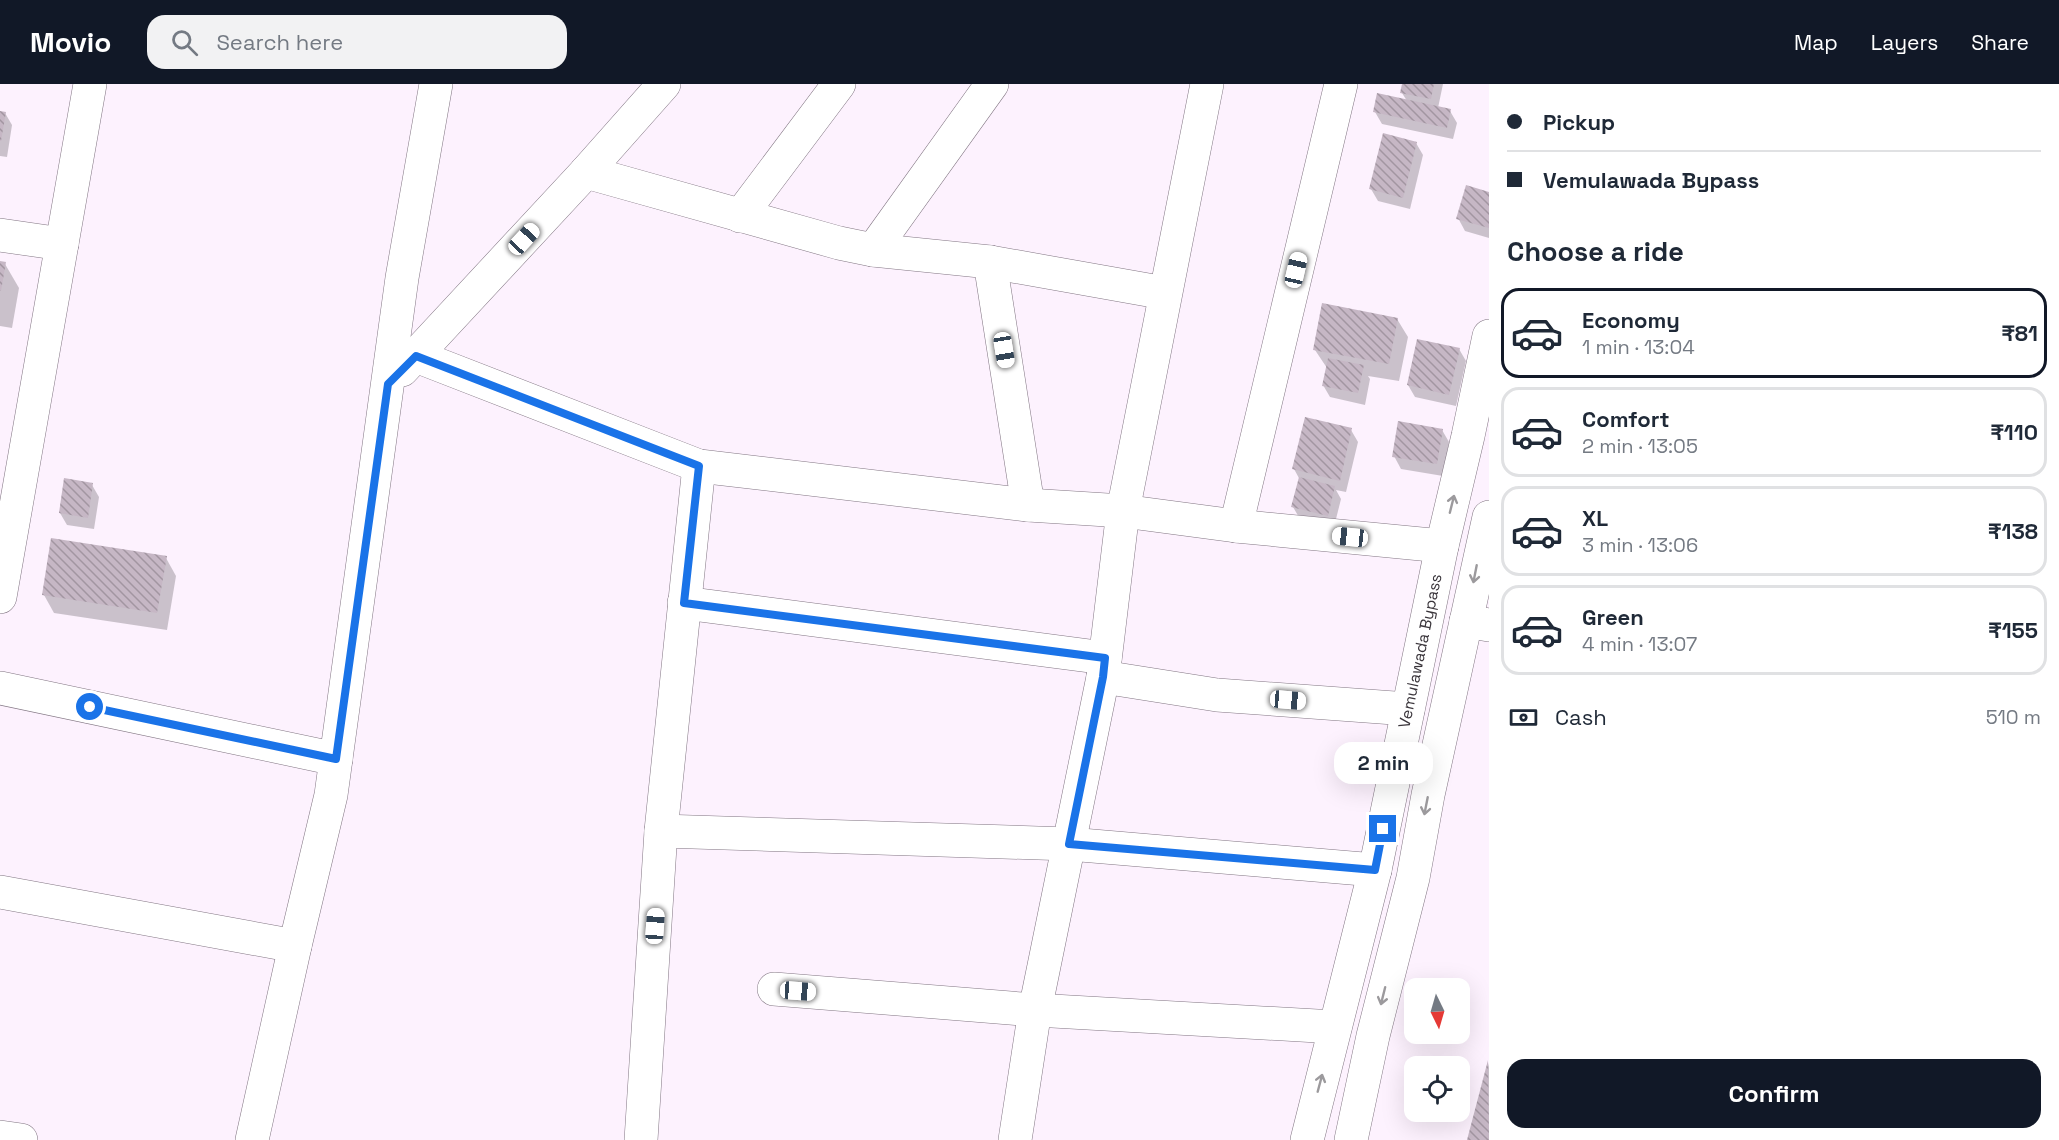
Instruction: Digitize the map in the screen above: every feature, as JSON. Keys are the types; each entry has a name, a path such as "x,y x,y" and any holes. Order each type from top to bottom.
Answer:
{"street":[{"path":"0,597 4,546 90,84"},
{"path":"252,1140 331,795 402,279 436,84"},
{"path":"388,384 586,172 664,84"},
{"path":"740,216 839,84"},
{"path":"873,250 992,84"},
{"path":"1015,1140 1035,1010 1104,667 1123,511 1208,84"},
{"path":"1236,526 1341,84"},
{"path":"586,172 839,243 873,250 990,262 1165,293"},
{"path":"0,235 62,244"},
{"path":"990,262 1029,505"},
{"name":"Vemulawada Bypass","path":"1307,1140 1375,870 1442,546 1489,336"},
{"path":"416,356 699,466 1029,505 1123,511 1236,526 1442,546"},
{"path":"641,1140 661,831 699,466"},
{"path":"1351,1140 1373,1036 1413,878 1428,795 1478,623 1489,517"},
{"path":"684,603 1104,667 1217,695 1408,709"},
{"path":"0,688 336,759"},
{"path":"661,831 1069,844 1375,870"},
{"path":"0,892 295,946"},
{"path":"774,989 1035,1010 1335,1027"},
{"path":"0,1137 21,1140"}],"building":[{"path":"1402,84 1434,84 1431,99 1400,93"},
{"path":"1377,93 1451,109 1447,128 1373,112"},
{"path":"0,111 6,112 1,141 0,141"},
{"path":"1383,133 1417,142 1403,198 1369,189"},
{"path":"1466,185 1489,192 1489,228 1456,219"},
{"path":"0,261 6,262 1,291 0,290"},
{"path":"1322,303 1398,318 1389,364 1313,350"},
{"path":"1417,339 1460,348 1449,395 1407,385"},
{"path":"1328,358 1364,365 1358,393 1322,386"},
{"path":"1305,417 1352,428 1340,481 1292,469"},
{"path":"1398,421 1443,429 1437,464 1392,457"},
{"path":"1299,477 1335,486 1328,516 1291,507"},
{"path":"64,478 93,483 88,518 59,513"},
{"path":"51,538 167,556 157,613 42,595"},
{"path":"1488,1060 1489,1140 1467,1140"}],"route":[{"path":"90,707 336,759 388,384 416,356 699,466 684,603 1105,658 1069,844 1375,870 1383,829"}]}
